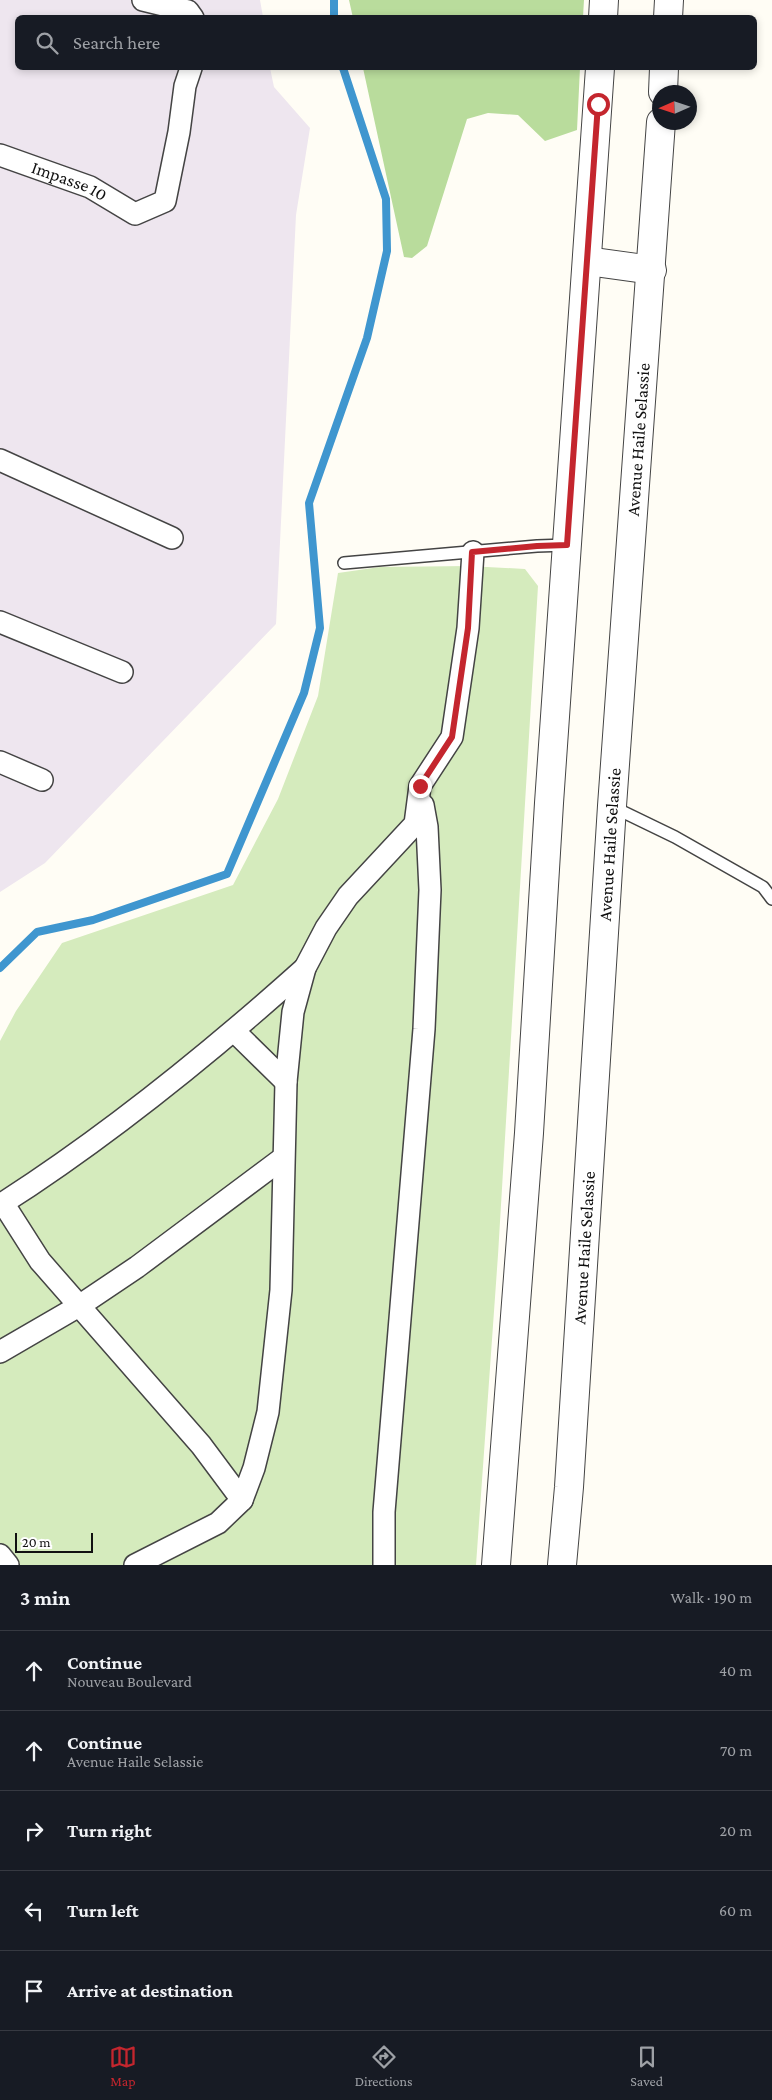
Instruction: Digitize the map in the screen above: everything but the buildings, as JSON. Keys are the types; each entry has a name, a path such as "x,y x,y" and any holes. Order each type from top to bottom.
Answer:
{"street":[{"path":"143,0 188,12 190,15"},
{"path":"603,15 604,0"},
{"path":"668,15 669,0"},
{"name":"Impasse 10","path":"0,155 90,187 135,214 165,201 179,132 185,86 190,70"},
{"path":"496,1565 529,1133 600,70"},
{"path":"663,85 664,70"},
{"name":"Avenue Haile Selassie","path":"562,1565 569,1487 601,1002 612,806 652,270 661,130"},
{"path":"587,261 652,270"},
{"path":"0,460 172,538"},
{"path":"135,1565 218,1522 242,1500 254,1468 268,1412 282,1290 283,1158 286,1082 293,1012 305,968 326,928 348,896 415,824 420,786 452,737 468,628 472,552"},
{"path":"0,622 122,672"},
{"path":"0,762 42,780"},
{"path":"384,1565 384,1512 424,1009 430,890 427,828 420,786"},
{"path":"242,1500 200,1445 40,1261 2,1204 63,1165 234,1031 305,968"},
{"path":"234,1031 286,1082"},
{"path":"0,1352 79,1306 137,1267 283,1158"},
{"path":"0,1555 8,1565"}],"lane":[{"path":"344,563 567,545"},
{"path":"612,806 675,837 763,887 772,899"}],"shaded area":[{"path":"0,0 260,0 263,15 15,15 15,70 270,70 274,87 310,128 296,215 276,624 45,863 0,892"}],"green space":[{"path":"349,0 584,0 583,15 352,15"},
{"path":"363,70 580,70 577,130 545,141 518,115 488,113 467,119 427,246 412,258 404,257"},
{"path":"468,566 525,569 538,586 498,1255 476,1565 0,1565 0,1041 16,1011 62,943 233,885 278,799 318,696 338,573 380,567"}],"waterway":[{"path":"334,0 334,15"},
{"path":"0,968 37,932 93,920 227,874 304,693 320,628 309,503 367,338 387,251 386,199 344,70"}],"route":[{"path":"420,786 452,737 468,628 472,552 567,545 598,104"}]}
